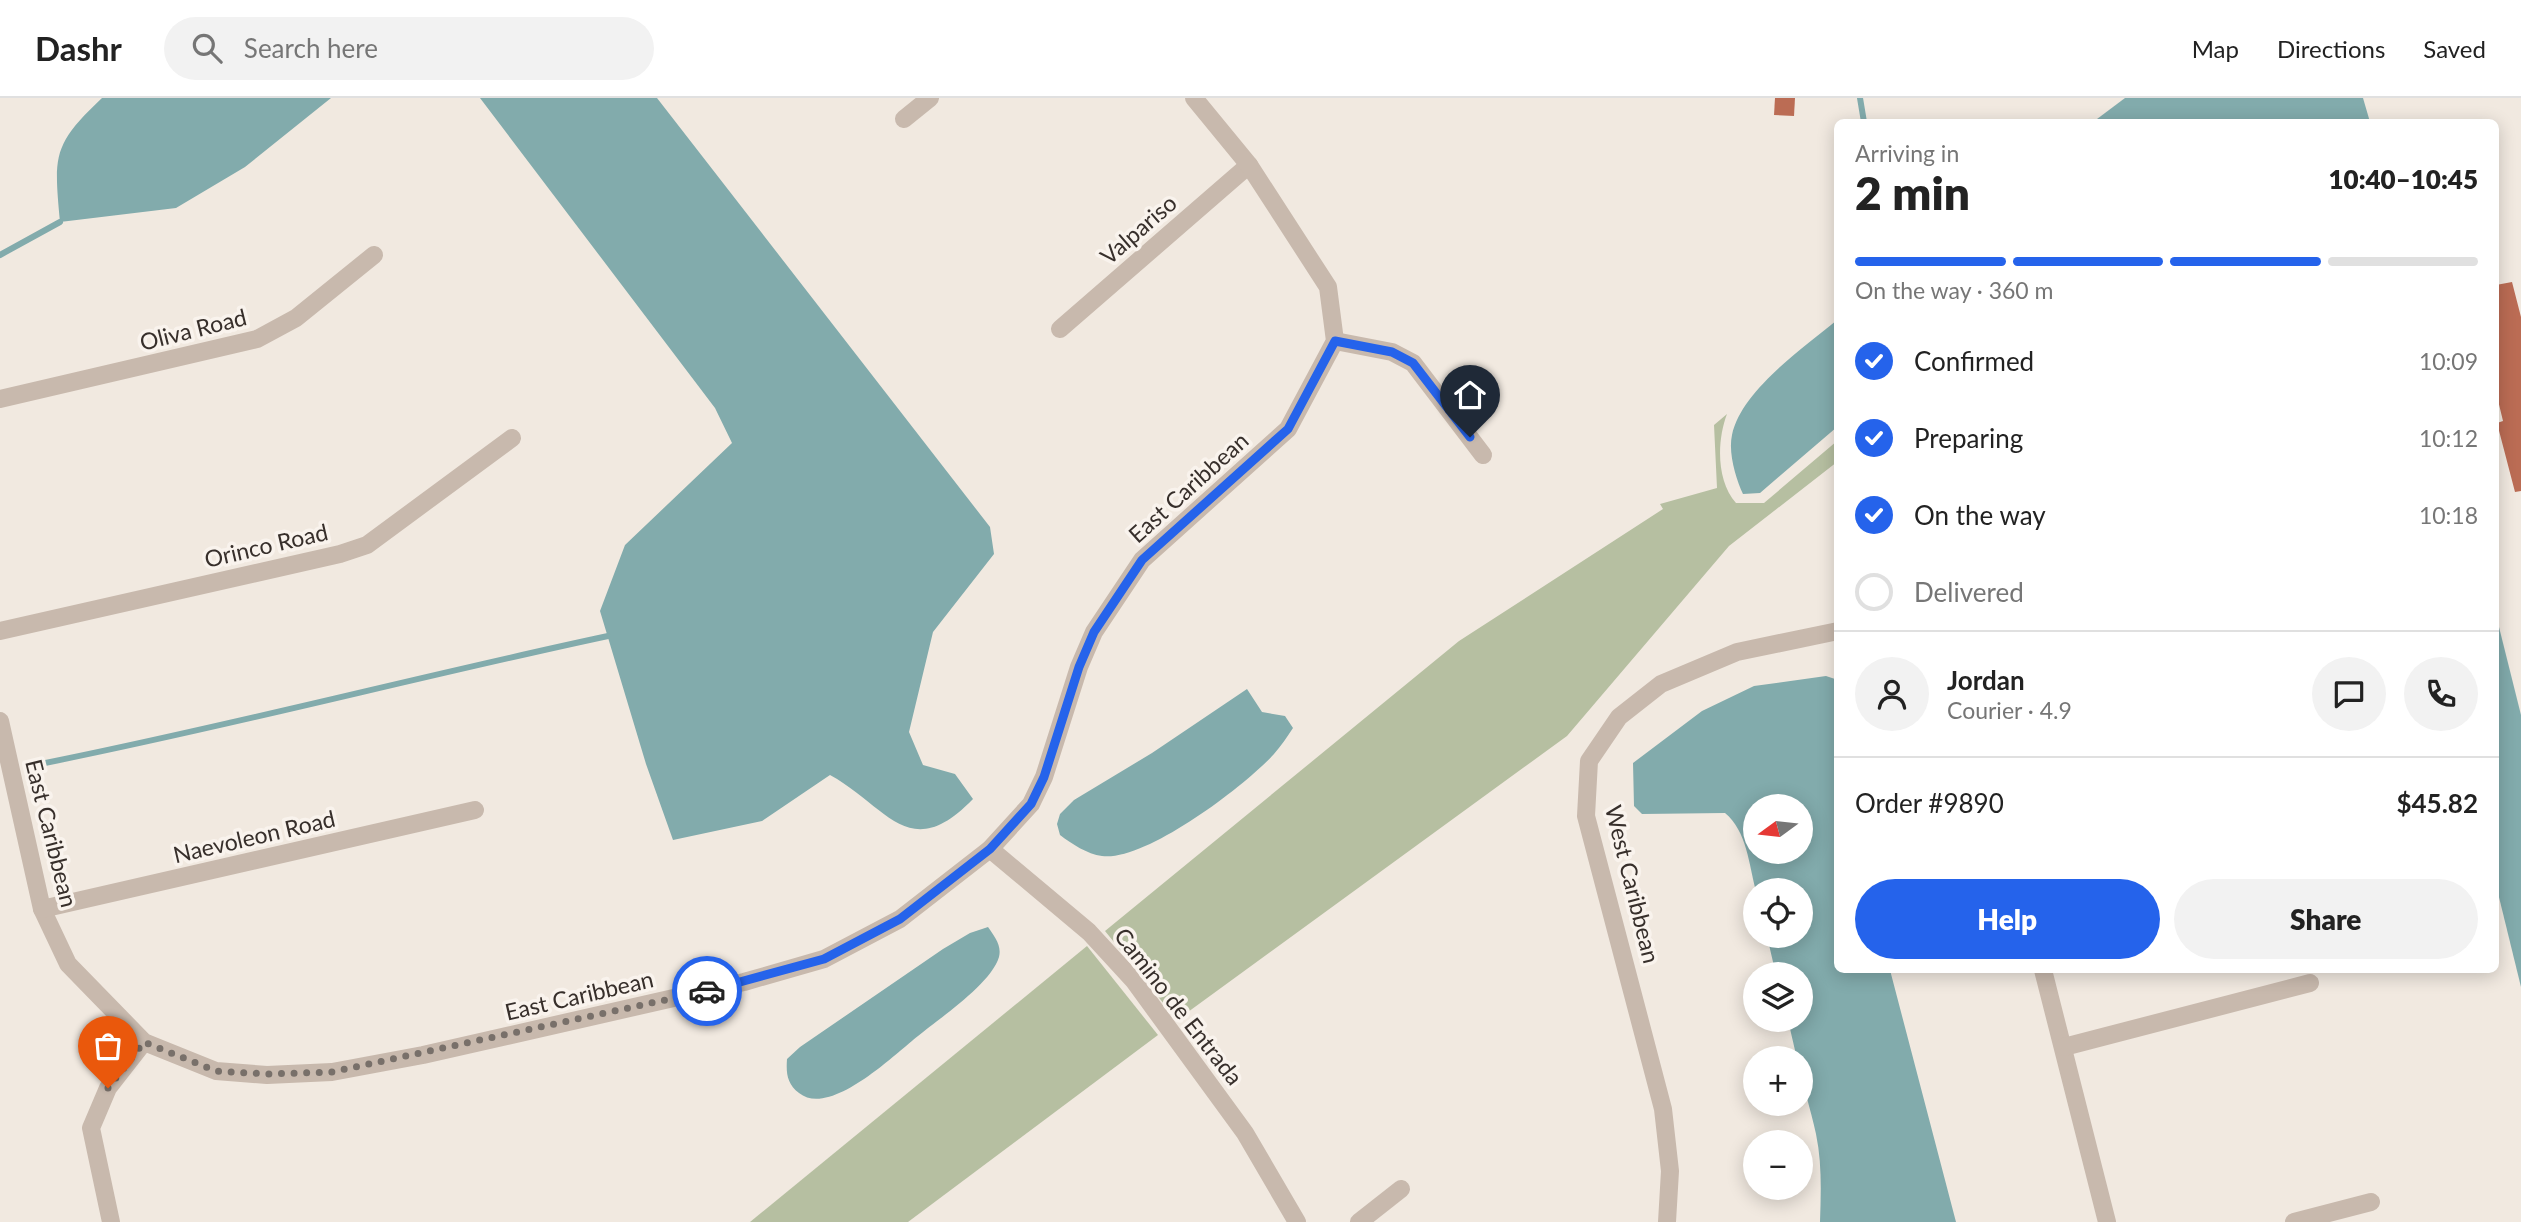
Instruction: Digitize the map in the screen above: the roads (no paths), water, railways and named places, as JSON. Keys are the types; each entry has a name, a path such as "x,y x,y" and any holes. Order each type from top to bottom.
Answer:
{"street":[{"path":"904,119 930,98"},
{"path":"1195,98 1249,165 1328,287 1335,341 1392,352 1413,363 1483,455"},
{"name":"Valpariso","path":"1060,329 1249,165"},
{"name":"Oliva Road","path":"0,400 257,340 296,318 374,255"},
{"name":"East Caribbean","path":"0,721 42,909 68,964 144,1042 216,1071 267,1074 332,1072 422,1055 744,982 824,959 900,919 990,849 1031,804 1048,765 1079,667 1094,632 1142,560 1288,429 1335,341"},
{"name":"Orinco Road","path":"0,631 340,554 366,545 512,438"},
{"name":"West Caribbean","path":"1667,1222 1670,1171 1663,1109 1586,816 1589,761 1619,717 1661,684 1737,652 1834,632"},
{"name":"Naevoleon Road","path":"42,909 475,810"},
{"name":"Camino de Entrada","path":"990,849 1089,932 1134,981 1245,1133 1297,1222"},
{"path":"2044,973 2106,1222"},
{"path":"2064,1048 2310,982"},
{"path":"111,1222 91,1128 108,1088 144,1042"},
{"path":"1359,1222 1401,1189"},
{"path":"2294,1222 2371,1202"}],"water":[{"path":"102,98 331,98 245,167 176,208 60,222 57,166 60,153 74,128"},
{"path":"480,98 657,98 990,527 994,554 933,632 909,732 923,765 955,774 973,799 951,818 932,828 915,829 899,824 830,775 762,821 673,840 646,764 600,611 625,545 732,443 715,408"},
{"path":"2125,98 2363,98 2369,119 2097,119"},
{"path":"1834,322 1834,430 1760,493 1743,494 1732,458 1732,435 1747,402 1791,357"},
{"path":"2499,627 2521,715 2521,987 2499,897"},
{"path":"1826,676 1834,679 1834,973 1891,973 1956,1222 1820,1222 1821,1178 1812,1116 1813,1046 1794,1046 1791,1032 1813,1032 1813,962 1773,962 1770,948 1813,948 1813,878 1753,878 1750,864 1813,864 1813,794 1743,794 1743,839 1725,813 1642,814 1634,806 1633,763 1702,711 1754,686"},
{"path":"1247,689 1262,712 1285,716 1293,728 1282,745 1260,768 1218,802 1168,835 1121,855 1102,856 1091,853 1060,835 1057,824 1060,814 1074,800 1152,753"},
{"path":"988,927 998,945 999,957 986,978 951,1010 878,1069 844,1091 812,1099 792,1086 787,1074 787,1059 800,1047 943,949 970,933"}],"waterway":[{"path":"1860,98 1864,119"},
{"path":"0,255 60,222"},
{"path":"35,765 179,735 608,636"}]}
